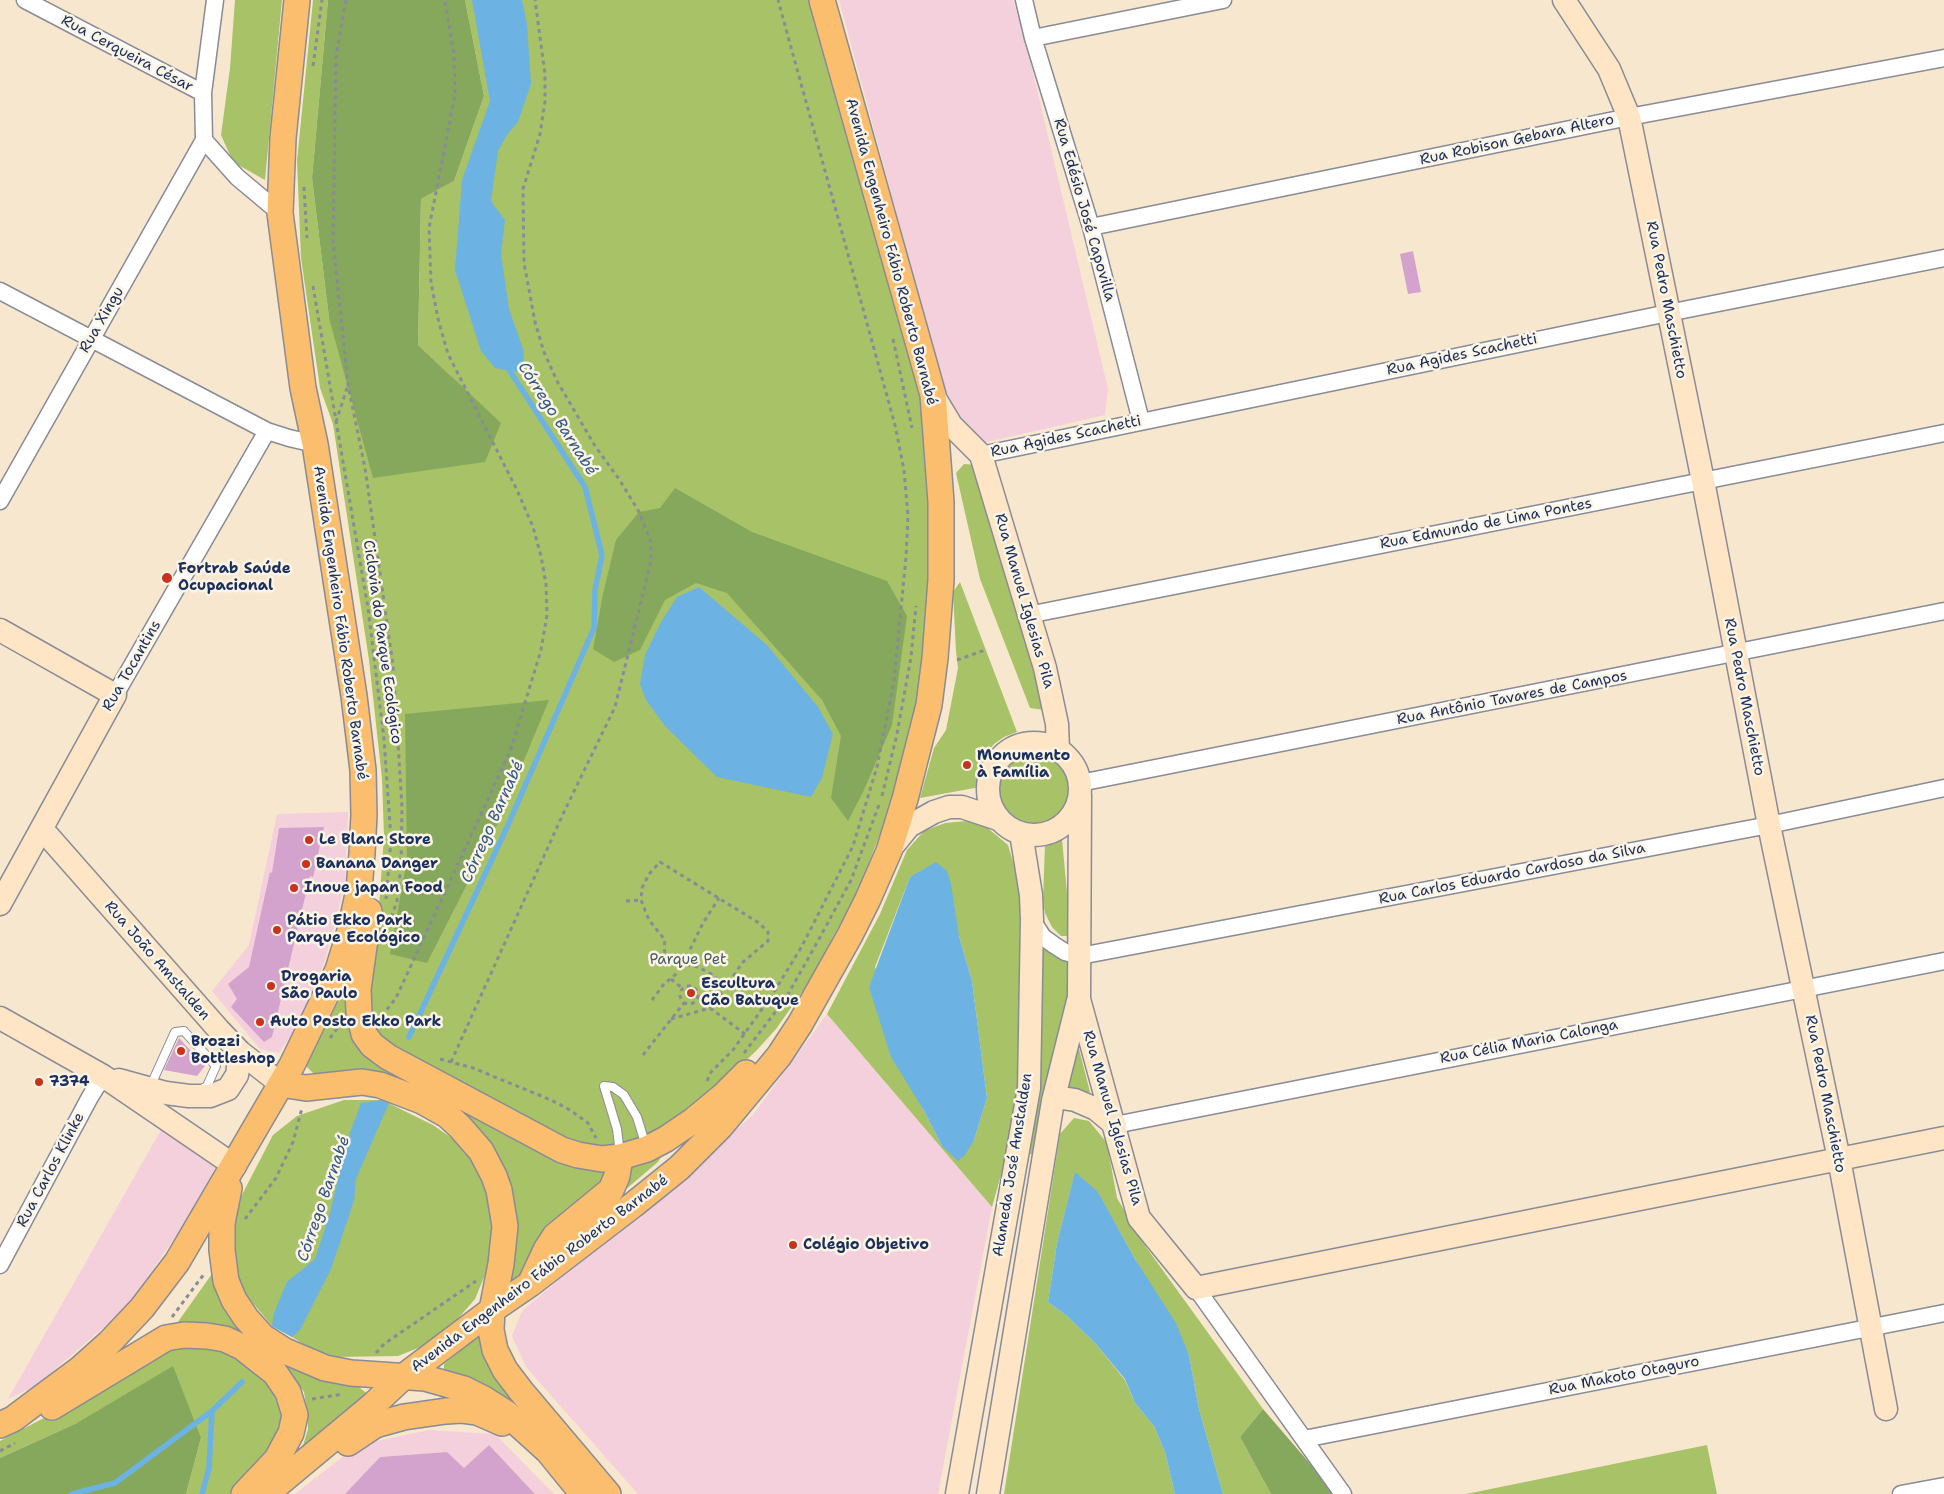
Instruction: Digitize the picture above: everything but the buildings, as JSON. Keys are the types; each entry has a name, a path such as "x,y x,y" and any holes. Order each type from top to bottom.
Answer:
{"main road":[{"name":"Avenida Engenheiro Fábio Roberto Barnabé","path":"11,1428 109,1343 142,1308 177,1262 281,1084 338,970 350,931 359,890 364,815 362,756 315,444 303,388 280,213 283,138 297,0"},
{"name":"Avenida Engenheiro Fábio Roberto Barnabé","path":"266,1494 403,1377 597,1234 679,1168 720,1127 779,1056 800,1024 868,899 889,851 929,705 934,658 940,580 941,502 933,395 822,0"},
{"path":"362,756 374,776 377,812 372,896 358,989 359,1012 364,1034 372,1045 388,1057 562,1150 602,1159 620,1157 647,1149 666,1139 694,1120 723,1096 774,1041 797,1010 818,991"},
{"path":"281,1084 306,1088 362,1082 380,1085 447,1115 466,1132 488,1163 504,1207 505,1226 501,1264 492,1310 495,1350 505,1370 521,1391 608,1494"},
{"path":"530,1284 546,1250 555,1236 611,1190 620,1157"},
{"path":"234,1166 222,1223 222,1250 226,1281 234,1300 246,1318 263,1337 284,1351 325,1368 425,1378 447,1383 484,1399 506,1414 548,1451 583,1494"},
{"path":"11,1428 63,1402 135,1355 166,1338 207,1336 225,1339 242,1348 275,1373 288,1392 295,1415 291,1434 277,1459 244,1494"},
{"path":"403,1377 446,1411"},
{"path":"295,1470 322,1460 375,1425 404,1417 446,1411 469,1411 492,1417 548,1451"}],"street":[{"name":"Rua Cerqueira César","path":"25,0 203,93"},
{"path":"215,0 203,93 204,140 237,177 280,213"},
{"name":"Rua Edésio José Capovilla","path":"1024,0 1033,38 1091,227 1141,421"},
{"path":"1033,38 1223,0"},
{"name":"Rua Pedro Maschietto","path":"1564,0 1609,69 1629,117 1703,482 1769,825 1839,1158 1886,1409"},
{"name":"Rua Robison Gebara Altero","path":"1091,227 1629,117 1944,58"},
{"name":"Rua Xingu","path":"0,501 204,140"},
{"name":"Rua Agides Scachetti","path":"981,455 1944,258"},
{"path":"0,291 267,431 315,444"},
{"path":"933,395 951,425 981,455"},
{"name":"Rua Tocantins","path":"0,904 115,695 267,431"},
{"name":"Rua Edmundo de Lima Pontes","path":"1028,615 1944,433"},
{"name":"Rua Manuel Iglesias Pila","path":"981,455 1045,668 1057,724 1058,749"},
{"name":"Rua Antônio Tavares de Campos","path":"1080,789 1944,611"},
{"path":"0,630 115,695"},
{"path":"889,851 909,826 934,812 949,807 962,807 998,820 1021,834 1038,835 1056,830 1070,819 1076,808 1080,789 1076,770 1069,758 1058,749 1038,742 1017,745 1000,757 989,775 987,796 998,820"},
{"name":"Rua Carlos Eduardo Cardoso da Silva","path":"1080,956 1769,825 1944,788"},
{"name":"Rua Manuel Iglesias Pila","path":"1080,789 1079,999 1139,1218 1196,1288 1343,1494"},
{"name":"Rua João Amstalden","path":"42,829 240,1052 281,1084"},
{"name":"Alameda José Amstalden","path":"957,1494 1029,1088 1032,920 1031,895 1021,834"},
{"path":"1032,920 1043,937 1065,952 1080,956"},
{"name":"Rua Célia Maria Calonga","path":"1115,1125 1804,987 1944,961"},
{"name":"Alameda José Amstalden","path":"988,1494 1053,1101 1079,999"},
{"path":"0,1018 103,1076 234,1166"},
{"path":"103,1076 189,1096 210,1096 228,1089 237,1074 240,1052"},
{"name":"Rua Carlos Klinke","path":"0,1265 103,1076"},
{"path":"1053,1101 1062,1098 1075,1100 1096,1108 1115,1125"},
{"path":"1196,1288 1944,1138"},
{"name":"Rua Makoto Otaguro","path":"1304,1439 1944,1313"},
{"path":"1901,1494 1944,1486"}],"lane":[{"path":"149,1088 174,1032 184,1031 216,1066 207,1086 189,1096"},
{"path":"620,1157 617,1129 604,1086 613,1087 624,1095 640,1124 647,1149"}],"path":[{"path":"313,67 322,0"},
{"path":"346,0 336,57 333,241 348,385 365,468 393,665 401,827 397,901 389,920"},
{"path":"377,1019 396,998 511,749 542,650 547,615 546,584 542,556 533,527 509,474 448,354 438,319 431,282 429,228 455,95 454,54 445,0"},
{"path":"451,1062 563,814 615,707 651,561 651,542 639,512 619,479 595,446 557,381 544,352 535,322 524,262 524,189 540,134 545,101 545,74 535,0"},
{"path":"704,1088 711,1072 733,1050 774,992 802,946 852,846 877,767 894,682 906,557 908,524 904,470 895,425 778,0"},
{"path":"304,183 307,242"},
{"name":"Ciclovia do Parque Ecológico","path":"312,281 368,608 384,739 391,839 385,905"},
{"path":"893,336 913,432"},
{"path":"336,423 348,385"},
{"path":"738,1060 786,998 851,880 867,839 882,797 897,734 911,657 916,601"},
{"path":"957,660 985,650"},
{"path":"671,1019 710,1008 726,987 743,962 768,941 768,932 759,923 660,862 645,881 641,900 649,920 665,940 664,949 668,961 698,967 713,975 726,987"},
{"path":"652,1000 683,964 703,923 719,898"},
{"path":"626,901 641,900"},
{"path":"671,979 682,988"},
{"path":"688,985 696,990 697,999 690,1004 684,1003 679,996 682,988 688,985"},
{"path":"642,1055 684,1003"},
{"path":"690,1004 690,1010 694,1013"},
{"path":"710,1008 745,1034"},
{"path":"438,1059 473,1068 510,1082 570,1110 588,1123 600,1142"},
{"path":"372,1358 384,1344 479,1279"},
{"path":"305,1400 344,1394"},
{"path":"0,1451 11,1428"}],"shaded area":[{"path":"839,0 1013,0 1025,39 1108,389 1105,415 978,444 950,411"},
{"path":"348,812 345,884 325,960 304,1016 279,1053 260,1049 212,991 249,945 277,814"},
{"name":"Colégio Objetivo","path":"827,1014 992,1207 938,1494 638,1494 526,1367 512,1336 522,1311 753,1115"},
{"path":"161,1130 217,1164 184,1224 127,1307 37,1385 8,1399"},
{"path":"429,1430 495,1434 554,1494 535,1494 489,1445 464,1468 446,1452 380,1457 345,1494 295,1494 358,1445"}],"green space":[{"path":"235,0 282,0 265,180 233,162 221,135 230,68"},
{"name":"Parque Pet","path":"313,0 328,0 312,178 329,318 452,377 418,345 421,199 454,181 484,96 465,0 813,0 917,379 930,463 932,558 921,687 909,749 886,819 857,893 807,985 776,1029 727,1078 658,1134 616,1149 591,1151 406,1056 378,1034 371,1020 367,999 379,907 384,836 382,779 369,660 333,424 320,388 301,258 297,161"},
{"path":"328,0 465,0 484,96 454,181 421,199 418,345 501,423 485,462 373,478 329,318 312,178"},
{"path":"964,464 976,465 982,476 1044,710 1030,708 980,579 956,473"},
{"path":"675,488 752,532 887,581 907,616 892,725 863,792 848,821 831,798 841,736 822,700 727,593 696,583 665,600 640,650 614,662 593,649 603,594 616,540 639,512 660,508"},
{"path":"960,582 1017,732 1004,737 994,744 984,756 980,772 980,787 920,798 934,748 946,730 958,668 953,592"},
{"path":"549,700 498,823 427,963 390,954 407,859 405,714"},
{"path":"1034,750 1055,756 1065,766 1071,787 1065,808 1055,818 1034,824 1013,818 1003,808 997,787 1003,766 1013,756"},
{"path":"978,820 1008,845 1020,885 1019,1083 1008,1150 992,1207 827,1014 880,914 907,850 924,831 945,823","holes":["910,877 959,936 972,981 987,1098 974,1140 942,1146 923,1109 875,967"]},
{"path":"1062,839 1071,936 1061,936 1052,927 1045,913 1043,901 1045,844"},
{"path":"1042,943 1069,961 1072,992 1035,1155 1030,1154 1041,1052"},
{"path":"348,982 352,1030 612,1169 528,1272 507,1287 516,1236 515,1202 499,1161 455,1109 319,1079 306,1066"},
{"path":"1077,1041 1090,1092 1066,1091"},
{"path":"344,1100 382,1100 433,1125 463,1146 479,1170 490,1196 493,1226 490,1263 475,1299 455,1322 423,1346 398,1356 335,1357 307,1346 272,1326 242,1290 230,1258 233,1212 273,1135 297,1116"},
{"path":"1074,1118 1089,1121 1107,1143 1117,1198 1146,1247 1263,1409 1240,1437 1271,1494 1223,1494 1199,1409 1189,1355 1098,1193 1075,1173 1057,1243 1048,1302 1067,1316 1095,1343 1125,1380 1135,1403 1154,1426 1165,1452 1175,1494 1004,1494 1060,1134"},
{"path":"665,1150 658,1162 566,1240 627,1166"},
{"path":"214,1271 251,1340 223,1329 196,1323 175,1326"},
{"path":"480,1335 541,1429 496,1391 477,1380 444,1369 444,1364"},
{"path":"179,1343 232,1351 275,1387 284,1415 278,1435 255,1475 234,1494 186,1494 201,1438 77,1423 0,1458 0,1441 44,1418 137,1361"},
{"path":"292,1365 354,1383 370,1396 301,1452 308,1429 307,1411 304,1392 287,1369"},
{"path":"173,1366 201,1438 186,1494 0,1494 0,1458 77,1423"},
{"path":"1263,1409 1334,1494 1271,1494 1240,1437"},
{"path":"1707,1445 1717,1494 1466,1494"}],"water":[{"path":"472,0 522,0 527,24 531,84 518,122 507,135 498,151 491,201 505,220 501,254 509,309 524,352 523,373 495,368 481,351 455,270 462,180 490,101"},
{"path":"699,587 767,645 818,707 833,734 822,778 811,797 717,777 665,726 646,700 640,684 645,655 661,622 677,597"},
{"path":"936,862 947,871 951,884 959,936 972,981 987,1098 974,1140 965,1155 958,1161 942,1146 923,1109 891,1057 869,987 910,877"},
{"path":"382,1100 389,1103 356,1179 354,1201 331,1269 300,1330 292,1337 272,1326 274,1313 287,1282 315,1259 330,1213 347,1141 361,1103"},
{"path":"1075,1172 1098,1192 1135,1259 1176,1323 1189,1355 1199,1409 1223,1494 1175,1494 1165,1452 1154,1426 1135,1403 1125,1379 1095,1343 1067,1316 1048,1302 1057,1243"}],"waterway":[{"name":"Córrego Barnabé","path":"409,1037 508,825 594,628 595,590 602,555 585,487 506,365"},
{"path":"72,1494 115,1483 212,1411 242,1382"},
{"name":"Córrego Barnabé","path":"202,1494 209,1468 212,1411"}],"place":[{"name":"Fortrab Saúde Ocupacional","path":"167,578"},
{"name":"Monumento à Família","path":"967,765"},
{"name":"Le Blanc Store","path":"309,840"},
{"name":"Banana Danger","path":"306,864"},
{"name":"Inoue japan Food","path":"294,888"},
{"name":"Pátio Ekko Park Parque Ecológico","path":"277,930"},
{"name":"Drogaria São Paulo","path":"271,986"},
{"name":"Escultura Cão Batuque","path":"691,993"},
{"name":"Auto Posto Ekko Park","path":"260,1022"},
{"name":"Brozzi Bottleshop","path":"181,1051"},
{"name":"7374","path":"39,1082"},
{"name":"Colégio Objetivo","path":"793,1245"}]}
